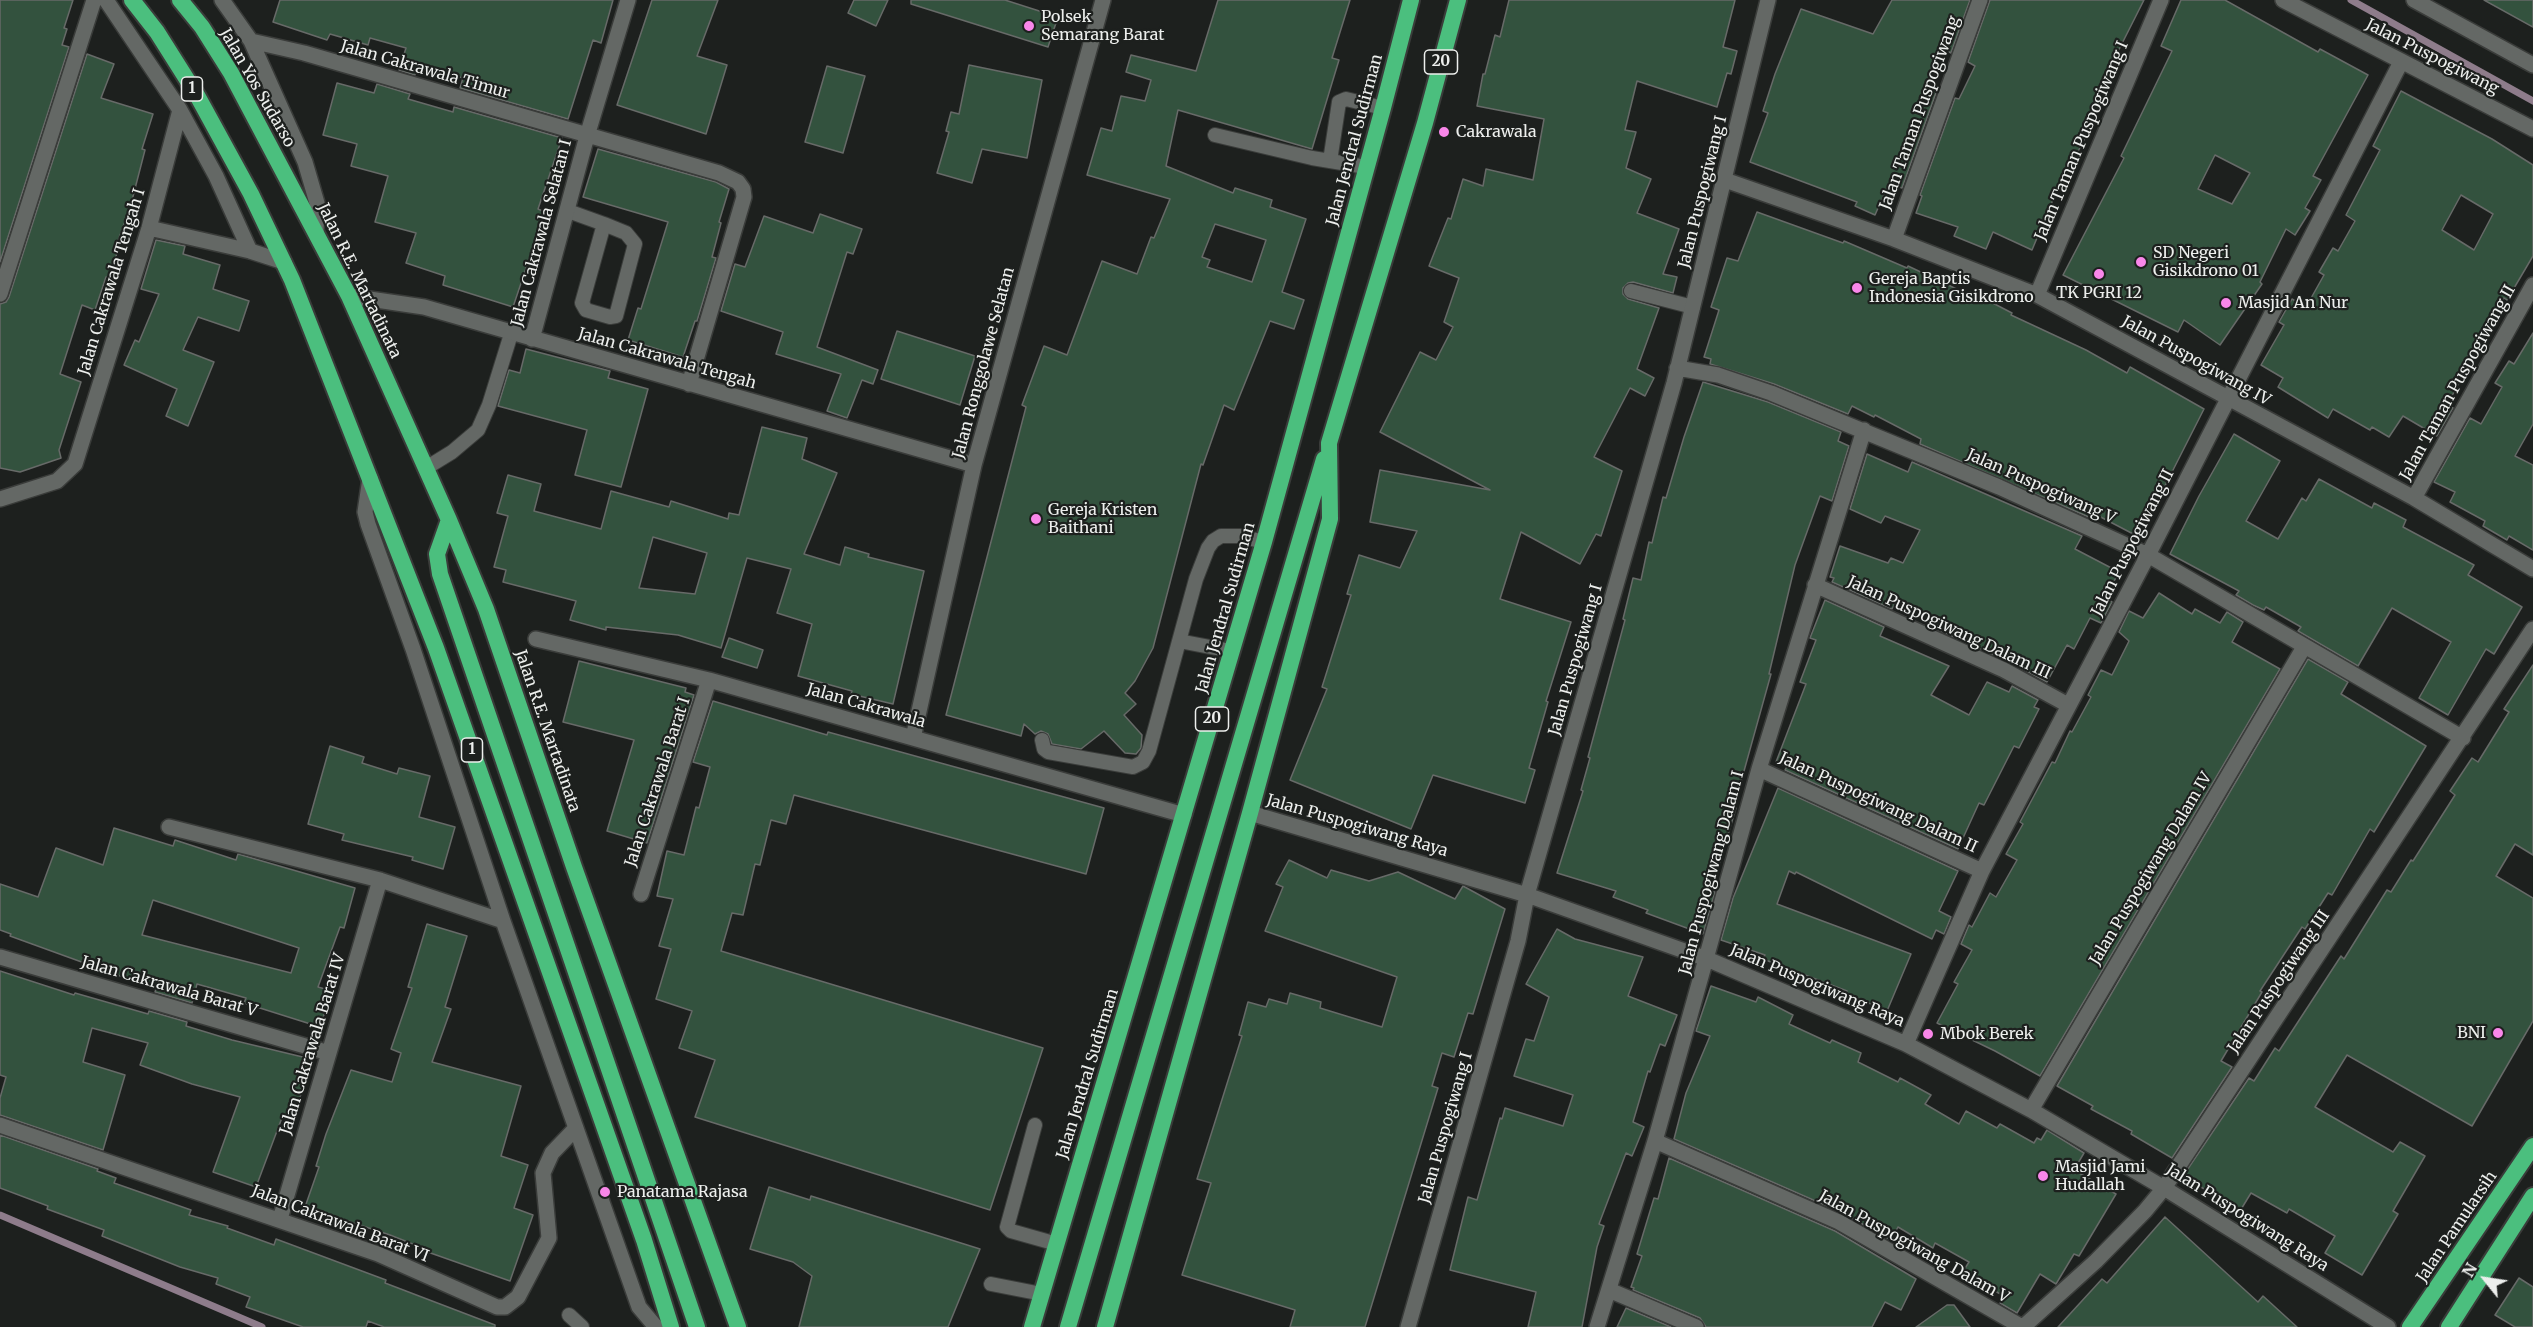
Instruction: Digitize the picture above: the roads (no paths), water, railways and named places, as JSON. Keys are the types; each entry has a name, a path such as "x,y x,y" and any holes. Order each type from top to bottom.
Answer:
{"highway":[{"name":"1","path":"132,0 174,60 245,182 284,262 443,670 644,1240 671,1327"},
{"name":"Jalan Yos Sudarso","path":"180,0 202,27 231,73 280,165"},
{"name":"Jalan Jendral Sudirman","path":"1032,1327 1264,542 1411,0"},
{"name":"20","path":"1068,1327 1425,123 1458,0"},
{"name":"Jalan R.E. Martadinata","path":"280,165 349,296 486,609 574,867 738,1327"},
{"name":"20","path":"1105,1327 1250,813 1330,519 1329,443"},
{"name":"1","path":"449,520 438,554 440,574 697,1327"},
{"name":"Jalan Pamularsih","path":"2410,1327 2531,1153"},
{"path":"2449,1327 2533,1196"}],"street":[{"path":"0,294 94,0"},
{"path":"106,0 180,110 216,176 250,251"},
{"path":"222,0 251,41 305,162 317,204 316,233"},
{"name":"Jalan Cakrawala Selatan I","path":"532,339 587,136 628,0"},
{"name":"Jalan Ronggolawe Selatan","path":"913,738 974,465 1103,0"},
{"name":"Jalan Puspogiwang I","path":"1408,1327 1518,941 1527,895 1677,368 1768,0"},
{"name":"Jalan Taman Puspogiwang","path":"1893,239 1980,0"},
{"name":"Jalan Taman Puspogiwang I","path":"2037,295 2161,0"},
{"name":"Jalan Puspogiwang","path":"2283,0 2533,129"},
{"path":"2414,0 2533,64"},
{"name":"Jalan Cakrawala Timur","path":"251,41 304,53 735,179 743,189 744,197 689,384"},
{"name":"Jalan Puspogiwang II","path":"1906,1044 1982,871 2148,555 2401,62"},
{"name":"Jalan Cakrawala Tengah I","path":"0,499 57,481 75,464 149,228 180,110"},
{"name":"Jalan Puspogiwang IV","path":"1725,180 1893,239 2037,295 2414,498 2533,569"},
{"path":"149,228 250,251 284,262"},
{"name":"Jalan Taman Puspogiwang II","path":"2414,498 2533,285"},
{"name":"Jalan Cakrawala Tengah","path":"349,296 424,307 511,334 974,465"},
{"name":"Jalan Puspogiwang V","path":"1677,368 1718,375 1771,393 2000,487 2148,555 2463,738"},
{"name":"Jalan Puspogiwang Dalam I","path":"1597,1327 1656,1141 1759,769 1864,430"},
{"path":"370,478 365,512 368,524 413,649 503,921 639,1307 656,1327"},
{"name":"Jalan Puspogiwang Dalam III","path":"1815,585 1984,661 2068,705"},
{"name":"Jalan Puspogiwang III","path":"2022,1327 2096,1261 2164,1188 2533,629"},
{"name":"Jalan Cakrawala","path":"536,639 709,680 1184,815"},
{"name":"Jalan Puspogiwang Dalam IV","path":"2031,1110 2304,647"},
{"name":"Jalan Cakrawala Barat I","path":"641,894 709,680"},
{"name":"Jalan Puspogiwang Dalam II","path":"1759,769 1982,871"},
{"name":"Jalan Puspogiwang Raya","path":"1250,813 1527,895 1707,959 1906,1044 2031,1110 2164,1188 2388,1327"},
{"path":"169,827 380,880 503,921"},
{"name":"Jalan Cakrawala Barat IV","path":"280,1219 380,880"},
{"name":"Jalan Cakrawala Barat V","path":"0,957 329,1053"},
{"name":"Jalan Cakrawala Barat VI","path":"0,1125 378,1254 497,1307 505,1307 518,1297 549,1238 543,1173 552,1153 576,1128"},
{"name":"Jalan Puspogiwang Dalam V","path":"1656,1141 1839,1222 2022,1327"},
{"path":"1609,1290 1696,1327"}],"lane":[{"path":"1330,161 1340,102 1346,99 1383,108"},
{"path":"1215,135 1366,168"},
{"path":"568,211 604,224 626,233 635,244 616,315 610,317 586,310 582,303 604,224"},
{"path":"1631,291 1693,307"},
{"path":"426,468 452,452 478,430 489,405 511,334"},
{"path":"1042,740 1044,749 1048,752 1133,767 1143,762 1149,751 1202,561 1213,541 1221,536 1240,536 1264,542"},
{"path":"1179,641 1231,651"},
{"path":"1035,1125 1007,1227 1011,1231 1057,1244"},
{"path":"991,1284 1042,1294"},
{"path":"569,1315 582,1327"}],"waterway":[{"path":"2351,0 2533,101"},
{"path":"0,1215 262,1327"}],"place":[{"name":"Polsek Semarang Barat","path":"1029,26"},
{"name":"Cakrawala","path":"1444,132"},
{"name":"SD Negeri Gisikdrono 01","path":"2141,262"},
{"name":"TK PGRI 12","path":"2099,274"},
{"name":"Gereja Baptis Indonesia Gisikdrono","path":"1857,288"},
{"name":"Masjid An Nur","path":"2226,303"},
{"name":"Gereja Kristen Baithani","path":"1036,519"},
{"name":"BNI","path":"2498,1033"},
{"name":"Mbok Berek","path":"1928,1034"},
{"name":"Masjid Jami Hudallah","path":"2043,1176"},
{"name":"Panatama Rajasa","path":"605,1192"}]}
